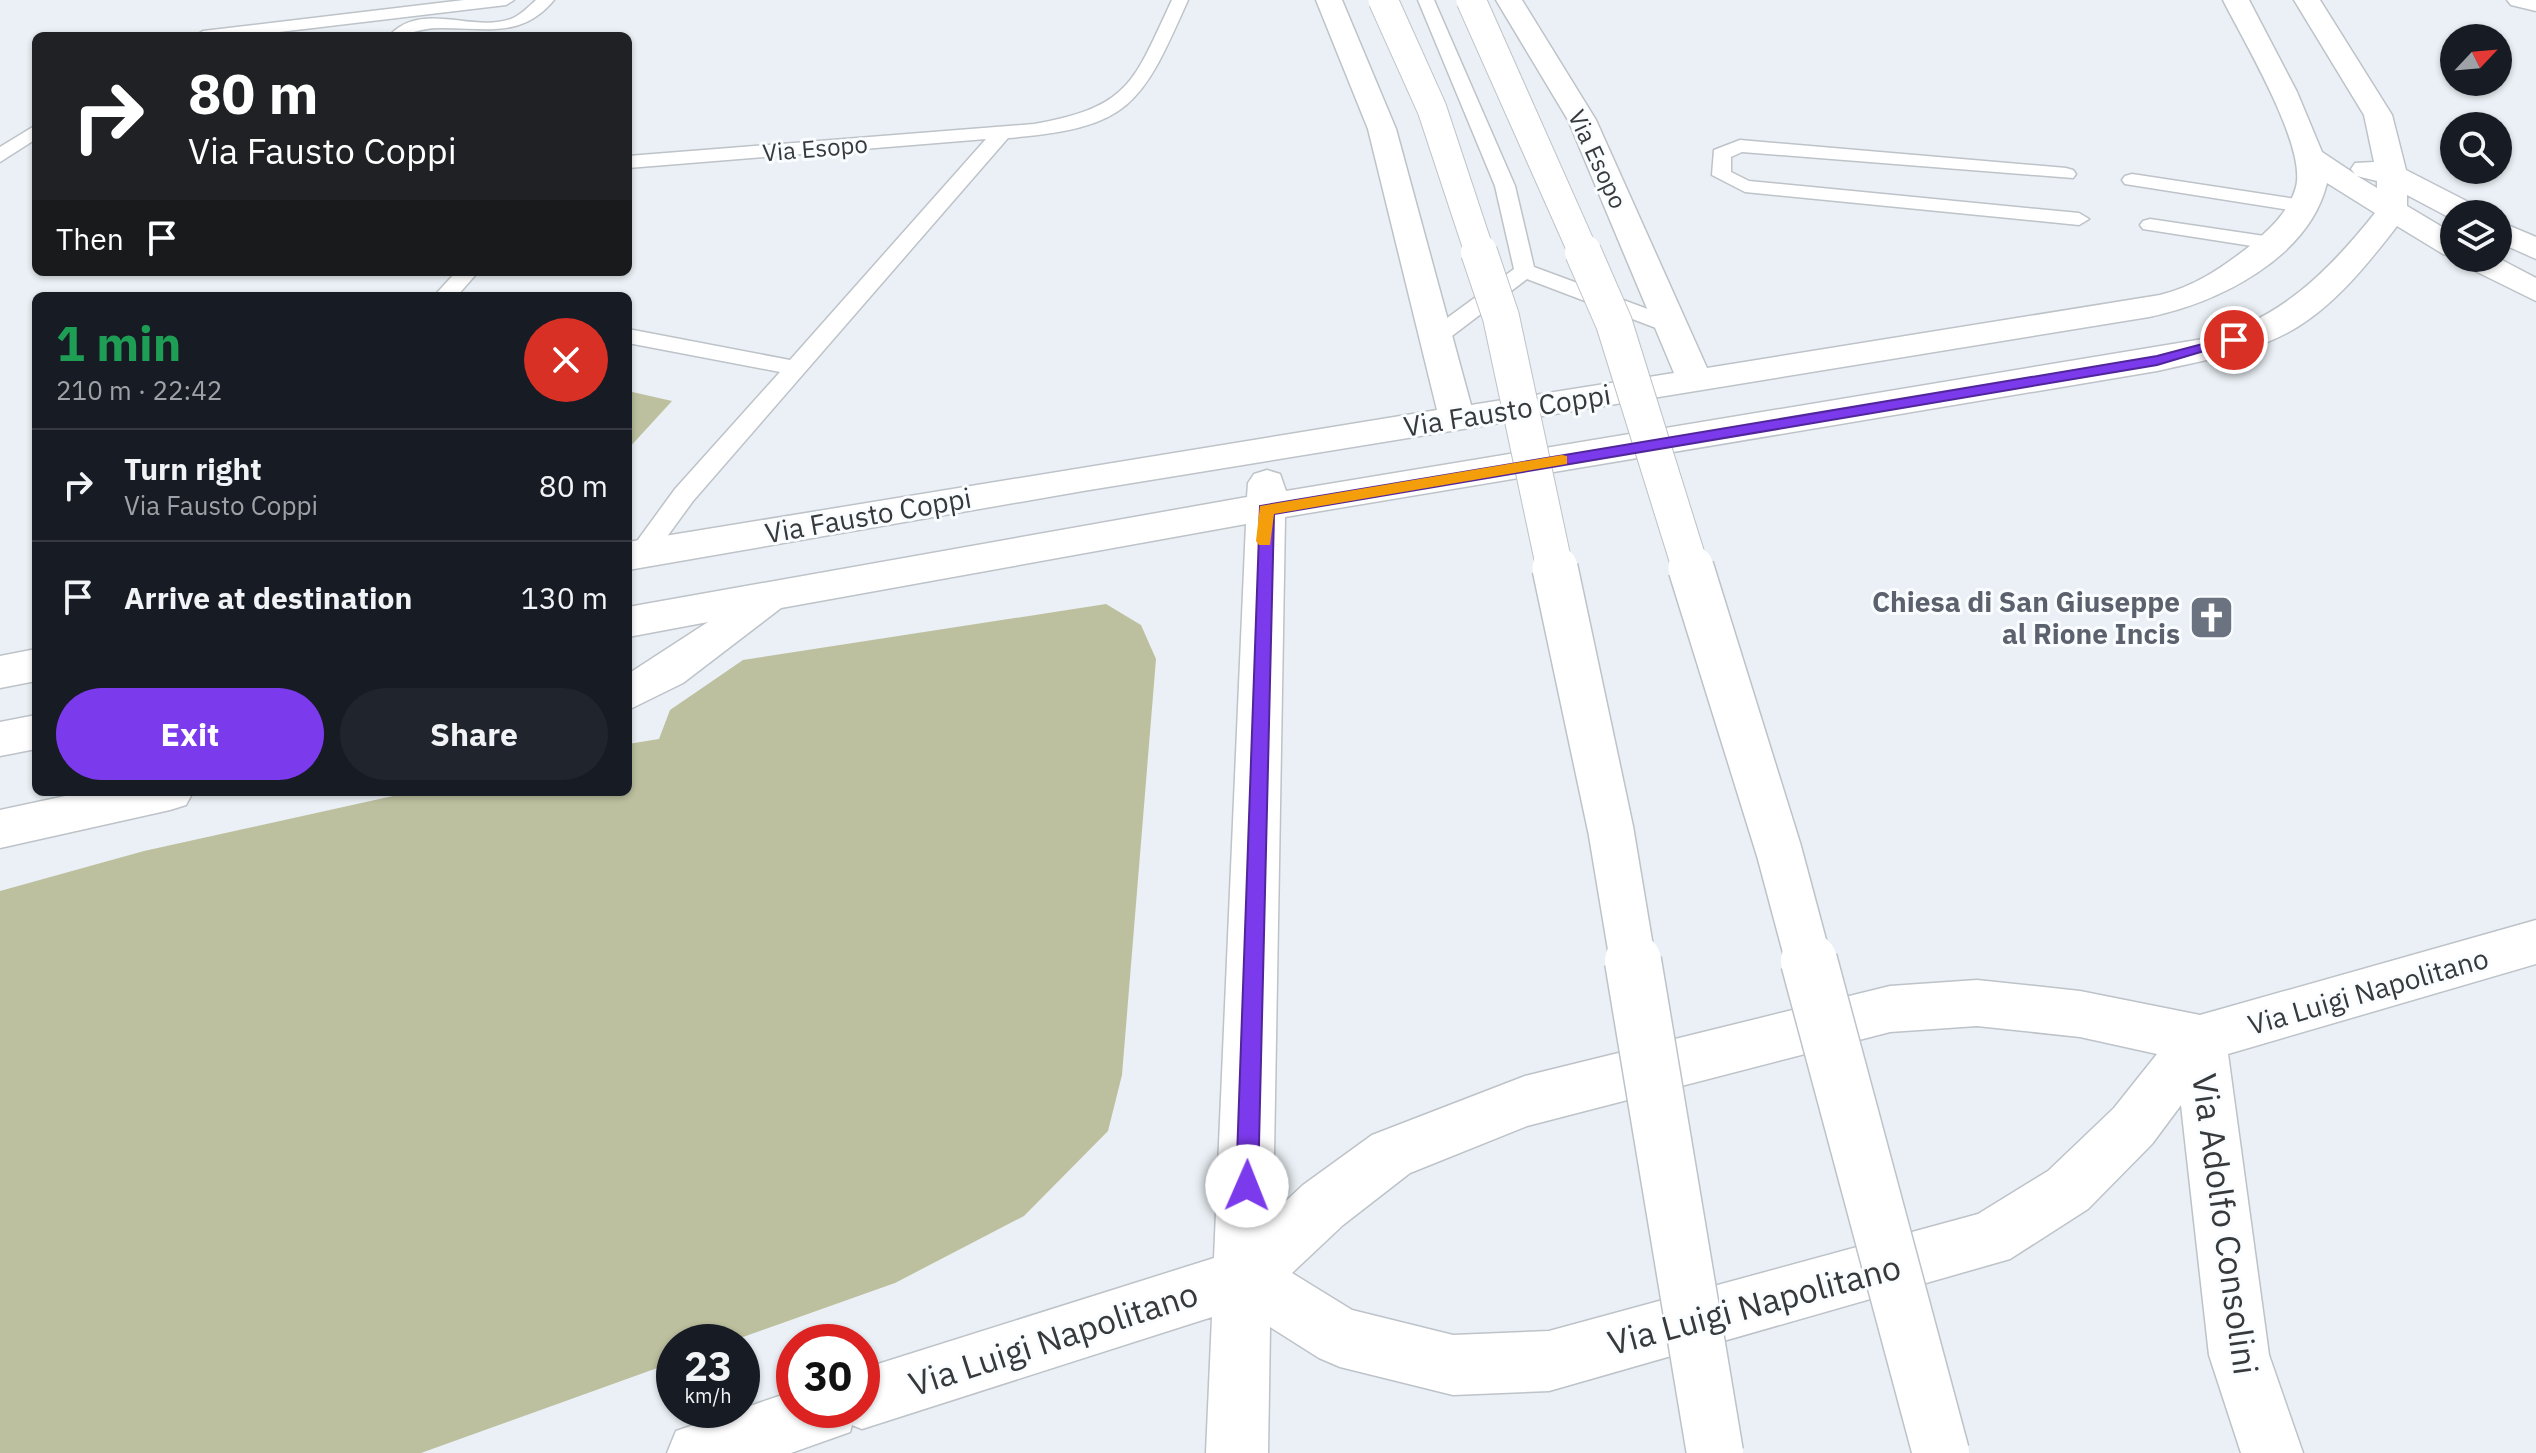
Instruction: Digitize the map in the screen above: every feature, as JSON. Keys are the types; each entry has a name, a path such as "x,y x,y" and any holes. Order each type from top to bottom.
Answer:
{"main road":[{"path":"1329,0 1382,129 1457,418"},
{"path":"1383,0 1432,109 1501,317 1611,831 1715,1453"},
{"path":"1471,0 1614,323 1779,851 1941,1453"},
{"name":"Via Esopo","path":"1509,0 1582,120 1695,380"},
{"path":"2236,0 2297,122 2309,156 2392,193 2440,206"},
{"path":"2307,0 2378,115 2392,193 2440,235"},
{"path":"2520,0 2536,3"},
{"name":"Via Fausto Coppi","path":"634,555 1267,448 2107,315 2193,296 2259,256 2302,206 2312,185 2309,156"},
{"name":"Via Fausto Coppi","path":"632,621 1098,535 2157,360 2212,348 2278,324 2352,259 2392,193"},
{"path":"2512,237 2536,249"},
{"path":"2500,272 2536,291"},
{"path":"1237,1453 1245,1277 1267,448"},
{"name":"Via Fausto Coppi","path":"632,692 668,672 771,598"},
{"path":"0,672 32,666"},
{"path":"0,739 32,733"},
{"path":"0,829 152,796"},
{"name":"Via Luigi Napolitano","path":"880,1393 1245,1277 1323,1205 1391,1154 1525,1101 1890,1009 1977,1003 2080,1014 2200,1039 2536,942"},
{"name":"Via Luigi Napolitano","path":"1245,1277 1340,1337 1453,1365 1549,1361 1990,1239 2068,1190 2133,1126 2200,1039"},
{"name":"Via Adolfo Consolini","path":"2200,1039 2239,1355 2272,1453"},
{"path":"698,1453 776,1427"}],"lane":[{"path":"237,32 506,0"},
{"path":"402,32 406,28 430,23 514,24 546,0"},
{"name":"Via Esopo","path":"632,162 1002,133 1078,124 1105,114 1127,101 1142,80 1180,0"},
{"path":"1426,0 1505,186 1525,271"},
{"path":"634,555 1002,133"},
{"path":"0,156 32,134"},
{"path":"2066,174 1740,146 1721,154 1722,175 1745,186 2079,219"},
{"path":"2132,180 2302,206"},
{"path":"2150,225 2271,243"},
{"path":"1436,337 1525,271"},
{"path":"1525,271 1672,326"},
{"path":"449,292 464,276"},
{"path":"632,337 796,368"}],"green space":[{"path":"632,392 672,401 632,445"},
{"path":"1106,604 1141,625 1156,659 1122,1075 1108,1131 1024,1216 895,1283 760,1331 760,1324 656,1324 656,1368 421,1453 0,1453 0,891 144,851 393,796 632,796 632,743 659,739 670,710 743,660"}],"slow traffic":[{"path":"1265,541 1266,509 1562,460"}],"place":[{"name":"Chiesa di San Giuseppe al Rione Incis","path":"2211,617"}],"route":[{"path":"1247,1186 1266,509 2157,360 2234,340"}]}
